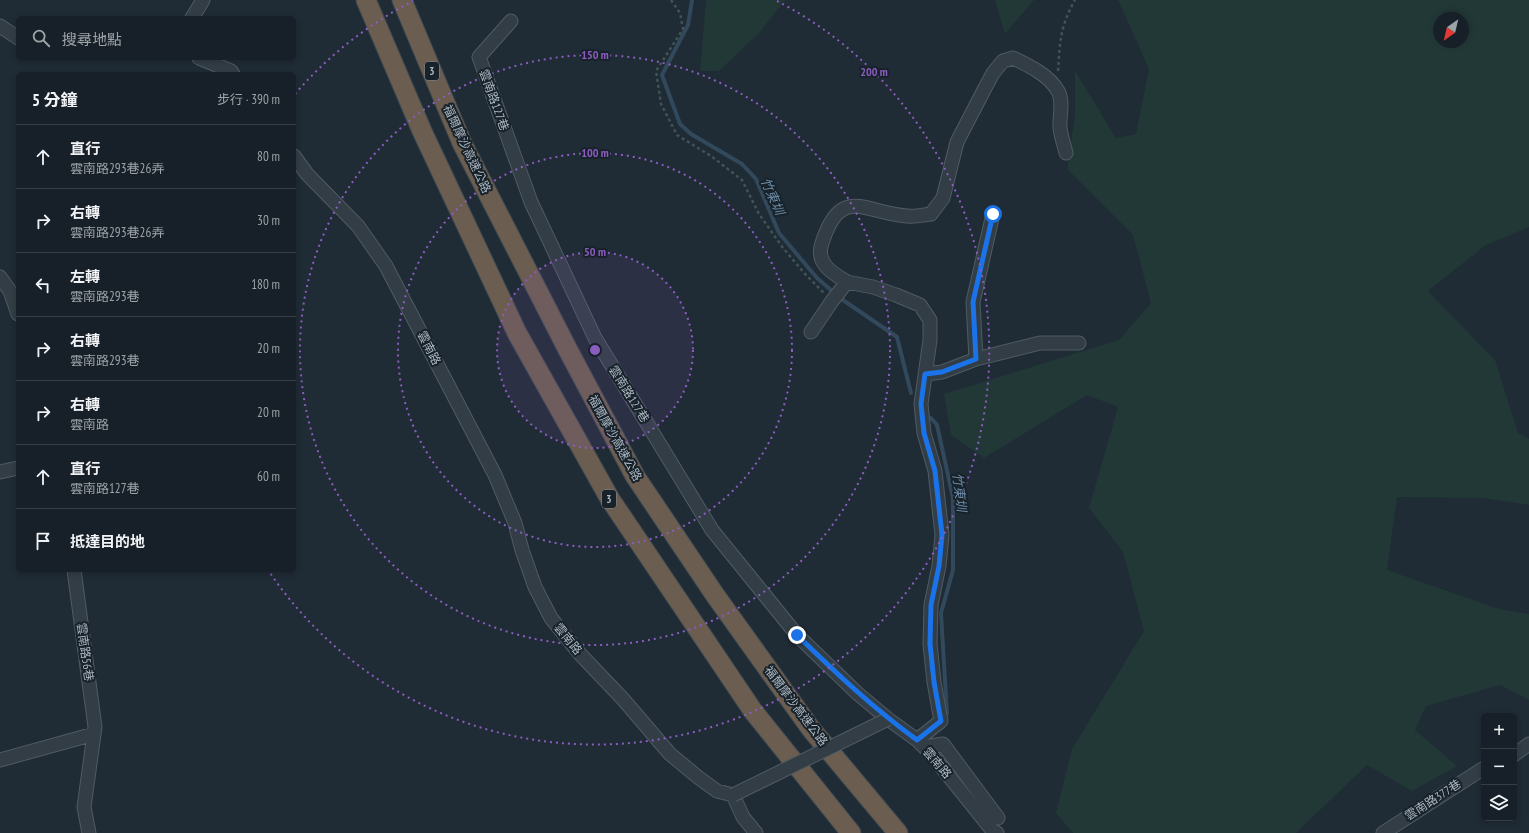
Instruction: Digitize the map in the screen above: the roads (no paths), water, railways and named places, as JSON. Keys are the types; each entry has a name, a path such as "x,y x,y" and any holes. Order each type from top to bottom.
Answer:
{"highway":[{"name":"3","path":"366,0 422,131 517,333 610,499 752,711 850,833"},
{"name":"福爾摩沙高速公路","path":"402,0 462,143 635,476 715,595 811,729 898,833"}],"street":[{"path":"193,16 203,0"},
{"name":"雲南路127巷","path":"511,21 479,57 531,202 595,338 712,530 797,635 857,694 888,719"},
{"path":"0,26 16,37"},
{"path":"921,744 941,721 934,682 930,644 931,605 939,566 942,535 935,471 924,433 921,404 930,340 930,320 920,305 879,289 844,286 822,262 819,251 825,234 835,217 846,207 861,206 907,217 931,214 943,198 956,142 993,73 1003,61 1013,58 1028,65 1047,79 1058,92 1061,106 1060,129 1066,152"},
{"path":"204,60 232,72"},
{"name":"雲南路","path":"296,159 307,174 358,226 386,266 495,474 515,523 522,550 535,587 551,618 580,654 622,698 670,754 698,778 717,790 733,795"},
{"path":"976,359 973,302 993,214"},
{"path":"0,277 10,291 16,308"},
{"path":"811,332 844,286"},
{"path":"925,374 942,372 976,359 1040,343 1079,343"},
{"path":"0,472 16,468"},
{"name":"雲南路56巷","path":"74,572 95,727 84,807 89,833"},
{"path":"756,833 742,818 733,795 888,719"},
{"name":"雲南路","path":"888,719 921,744 977,809 992,830 997,833"},
{"path":"0,758 94,734"},
{"path":"921,744 943,744 998,818"},
{"path":"1517,753 1529,744"},
{"name":"雲南路377巷","path":"1383,833 1481,770"}],"waterway":[{"name":"竹東圳","path":"692,0 688,25 662,75 680,124 691,134 742,164 756,179 779,233 817,278 840,298 897,337 911,393"},
{"name":"竹東圳","path":"931,418 937,425 953,498 953,570 941,613 947,714"}]}
